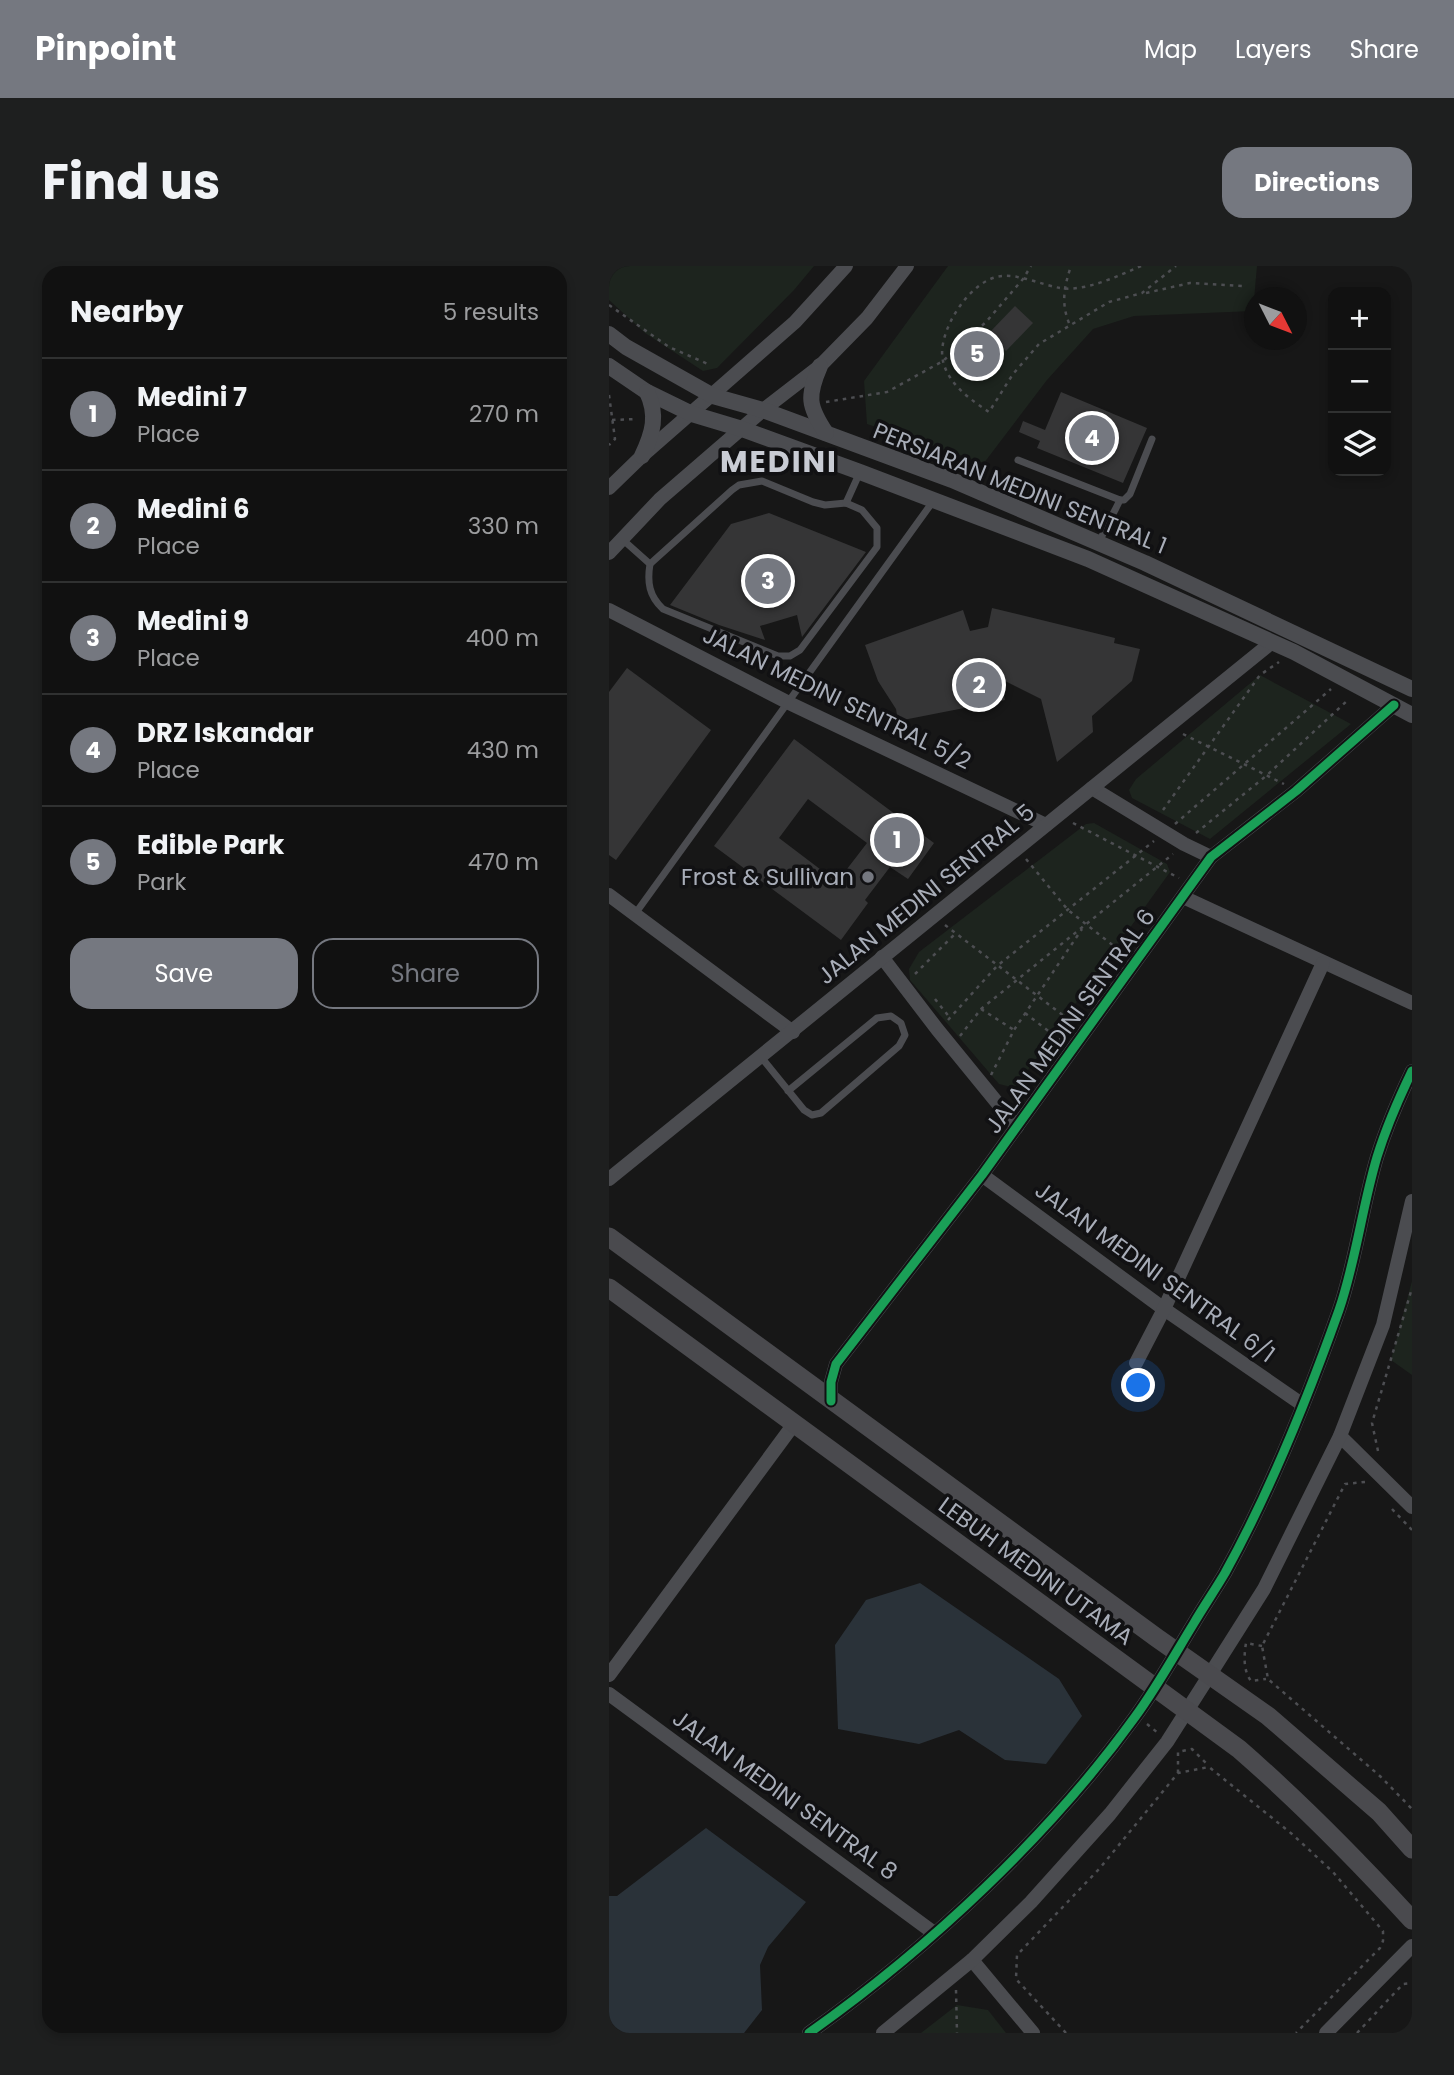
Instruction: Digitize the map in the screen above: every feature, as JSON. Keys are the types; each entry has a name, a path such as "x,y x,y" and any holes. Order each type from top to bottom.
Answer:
{"main road":[{"name":"LEBUH MEDINI UTAMA","path":"609,1237 1209,1676 1268,1716 1379,1812 1412,1849"},
{"name":"LEBUH MEDINI UTAMA","path":"609,1288 1239,1749 1345,1847 1412,1920"}],"street":[{"path":"609,488 795,322 846,266"},
{"path":"609,553 660,499 763,410 820,366 867,317 907,266"},
{"name":"PERSIARAN MEDINI SENTRAL 1","path":"609,334 627,348 713,396 763,410 952,480 1277,624 1412,689"},
{"name":"PERSIARAN MEDINI SENTRAL 1","path":"609,366 647,392 692,414 860,471 1088,559 1294,652 1412,715"},
{"path":"820,366 811,388 811,404 826,433"},
{"path":"642,456 654,419 653,405 647,392"},
{"name":"JALAN MEDINI SENTRAL 5/2","path":"609,610 789,703 1046,825"},
{"name":"JALAN MEDINI SENTRAL 5","path":"609,1179 1271,643"},
{"name":"JALAN MEDINI SENTRAL 6","path":"831,1401 831,1382 837,1364 982,1175 1211,857 1296,791 1394,705"},
{"path":"1092,788 1184,844 1211,857"},
{"path":"1187,891 1323,963 1412,1003"},
{"path":"609,895 793,1032"},
{"path":"882,957 1017,1127"},
{"path":"1136,1363 1164,1309 1323,963"},
{"path":"809,2033 855,2001 989,1884 1073,1794 1137,1714 1177,1652 1224,1573 1266,1491 1303,1405 1340,1307 1377,1156 1399,1097 1412,1071"},
{"name":"JALAN MEDINI SENTRAL 6/1","path":"982,1175 1164,1309 1303,1405"},
{"path":"883,2033 972,1960 1031,1902 1110,1814 1167,1742 1265,1589 1340,1436 1383,1325 1412,1201"},
{"path":"609,1675 794,1424"},
{"path":"1340,1436 1412,1507"},
{"name":"JALAN MEDINI SENTRAL 8","path":"609,1693 934,1933"},
{"path":"1326,2033 1412,1945"},
{"path":"972,1960 1033,2033"}],"lane":[{"path":"1018,460 1124,500 1130,494 1152,439"},
{"path":"846,503 860,471"},
{"path":"622,539 650,564 650,590 663,609 778,656 790,656 806,643 877,547 877,528 862,510 846,503 825,505 813,502 762,481 739,485 650,564"},
{"path":"635,914 934,499"},
{"path":"1098,543 1120,500"},
{"path":"761,1057 788,1091 804,1110 812,1115 821,1113 899,1046 905,1035 901,1023 891,1016 877,1018 788,1091"}],"path":[{"path":"811,404 887,392 943,361 986,323 1031,266"},
{"path":"1069,324 1063,310 1063,288 1071,266"},
{"path":"1142,266 1105,282 1063,288 1001,276 981,285 957,309 944,333 943,361 965,396 989,412 1013,374 1039,344 1109,302 1190,283 1242,286"},
{"path":"1142,293 1176,266"},
{"path":"609,304 669,347 708,364"},
{"path":"609,395 615,439 609,444"},
{"path":"613,420 654,419"},
{"path":"1163,810 1260,675 1294,652"},
{"path":"937,1029 997,966 1165,832 1344,678"},
{"path":"952,1046 981,1009 1266,776 1362,687"},
{"path":"1169,727 1296,791"},
{"path":"1058,816 1158,866 1187,891"},
{"path":"1017,849 1067,910 1135,962"},
{"path":"933,916 1084,1031"},
{"path":"985,1087 1014,1030 1085,926"},
{"path":"915,974 956,933"},
{"path":"935,999 950,1018"},
{"path":"981,1009 1014,1030"},
{"path":"1025,1013 1071,1048"},
{"path":"1378,1451 1371,1423 1412,1288"},
{"path":"1366,1482 1345,1484 1262,1646 1268,1679 1381,1776 1412,1809"},
{"path":"1262,1646 1246,1643 1244,1658 1247,1675 1251,1681 1268,1679"},
{"path":"1145,1721 1161,1737"},
{"path":"1066,2033 1016,1979 1017,1955 1100,1868 1178,1773 1178,1752 1192,1749 1209,1767 1292,1834 1333,1872 1383,1931 1380,1948 1296,2033"},
{"path":"1178,1773 1209,1767"},
{"path":"955,1973 957,2033"},
{"path":"1357,2033 1403,1984 1412,1983"}],"shaded area":[{"path":"609,266 814,266 717,368 703,371 645,333 609,300"},
{"path":"948,266 1257,266 1255,287 1244,287 1244,311 1134,316 1093,329 1047,380 984,463 867,424 864,381"},
{"path":"1260,675 1351,724 1210,839 1132,798 1129,790 1136,779"},
{"path":"1094,823 1167,864 1170,872 1015,1088 999,1084 910,980 909,969 919,952 1086,824"},
{"path":"1412,1281 1412,1375 1391,1360"},
{"path":"920,1583 1059,1679 1082,1716 1046,1764 1005,1760 959,1730 919,1744 838,1729 835,1645 866,1600"},
{"path":"706,1828 806,1902 768,1947 760,1965 762,2010 744,2033 609,2033 609,1896 617,1896"},
{"path":"957,2005 988,2010 1006,2033 921,2033"}],"building":[{"path":"1015,306 1033,323 1006,351 989,333"},
{"path":"1061,392 1147,428 1123,483 1037,448 1040,441 1019,432 1023,421 1045,430"},
{"path":"769,513 866,552 802,637 797,615 760,626 765,640 670,605 731,524"},
{"path":"992,608 1115,638 1114,643 1140,649 1132,681 1092,716 1093,732 1057,762 1041,699 1001,679 1005,700 898,721 896,709 878,681 865,645 963,610 970,631 988,627"},
{"path":"627,668 711,730 616,860 609,855 609,692"},
{"path":"794,739 934,843 908,879 890,867 865,900 868,903 841,940 714,846","holes":["808,799 867,843 837,882 779,838"]}],"cycle path":[{"path":"831,1401 831,1382 836,1364 982,1175 1211,857 1296,791 1394,705"},
{"path":"809,2033 854,2000 942,1927 1026,1847 1101,1761 1158,1682 1225,1573 1258,1510 1287,1444 1339,1310 1377,1157 1412,1071"}],"place":[{"name":"Edible Park","path":"977,354"},
{"name":"DRZ Iskandar","path":"1092,438"},
{"name":"Medini 9","path":"768,581"},
{"name":"Medini 6","path":"979,685"},
{"name":"Medini 7","path":"897,840"},
{"name":"Frost & Sullivan","path":"868,877"}],"district":[{"name":"MEDINI","path":"779,461"}]}
